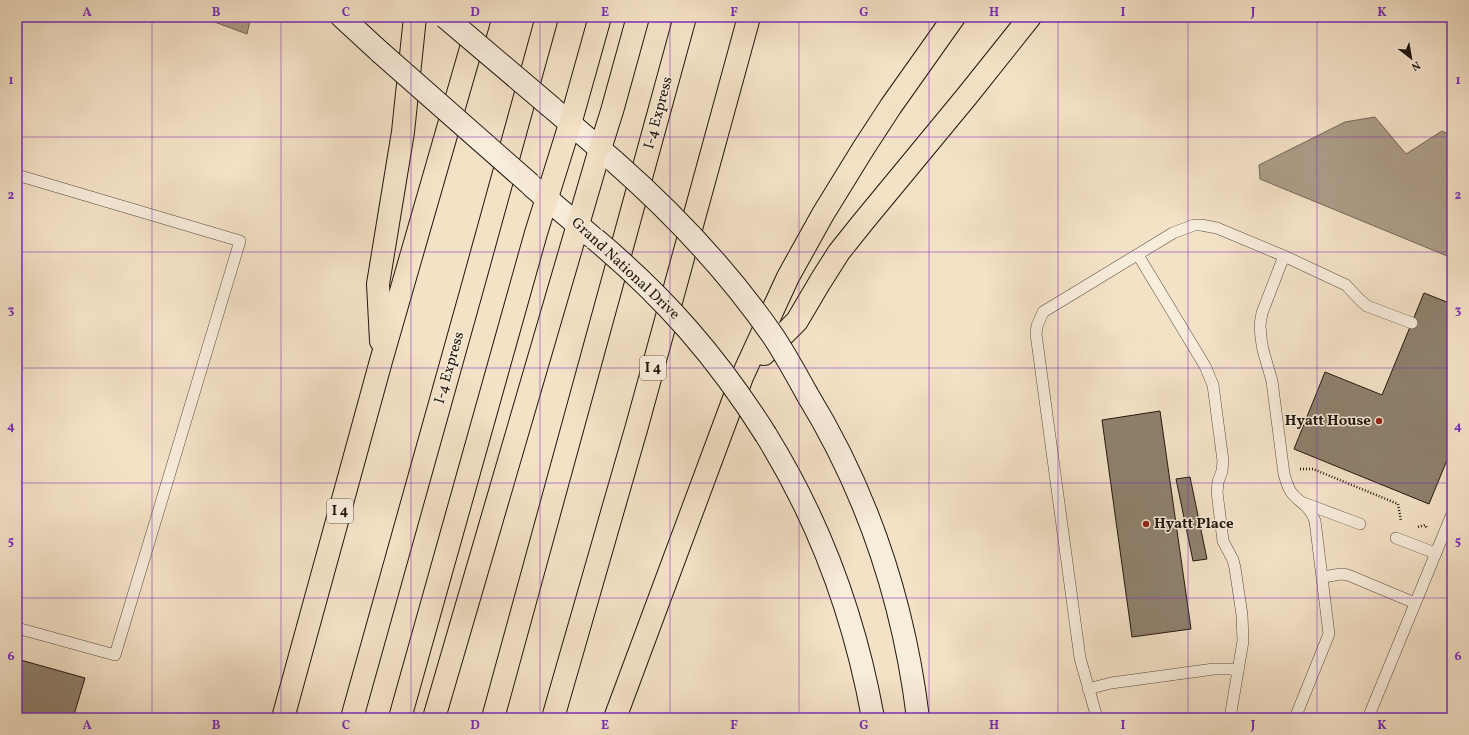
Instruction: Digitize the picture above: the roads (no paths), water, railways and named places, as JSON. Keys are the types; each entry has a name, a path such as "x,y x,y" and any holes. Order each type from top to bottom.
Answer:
{"highway":[{"path":"381,361 378,284 402,132 415,17"},
{"name":"I 4","path":"283,718 381,361 480,17"},
{"name":"I-4 Express","path":"352,718 547,17"},
{"path":"400,718 547,198 570,124 600,17"},
{"path":"434,718 578,225 607,156 612,111 638,17"},
{"name":"I-4 Express","path":"493,718 685,17"},
{"name":"I 4","path":"553,718 635,433 750,17"},
{"path":"615,718 742,376 788,277 823,214 878,125 954,17"},
{"path":"742,376 798,321 820,282 840,252 1030,17"}],"street":[{"name":"Grand National Drive","path":"342,17 530,184 648,286 692,332 730,381 766,435 795,485 831,564 858,645 873,718"},
{"path":"445,17 551,107 672,215 721,268 772,335 823,420 861,497 875,534 899,616 911,672 918,718"}],"lane":[{"path":"17,175 240,241 115,655 17,628"},
{"path":"1098,718 1088,689 1080,658 1037,342 1037,326 1044,312 1180,230 1194,225 1202,225 1217,228 1284,256 1346,285 1359,300 1367,306 1412,323"},
{"path":"1138,255 1205,366 1213,385 1223,460 1222,471 1217,487 1222,536 1234,564 1243,628 1243,640 1230,718"},
{"path":"1284,256 1262,312 1260,325 1261,338 1272,381 1284,474 1287,485 1291,492 1304,503 1315,521 1329,634 1295,718"},
{"path":"1304,503 1360,524"},
{"path":"1368,718 1452,514"},
{"path":"1396,538 1435,553"},
{"path":"1323,577 1340,574 1348,575 1415,603"},
{"path":"1088,689 1111,683 1214,669 1230,669 1238,671"}],"place":[{"name":"Hyatt House","path":"1379,421"},
{"name":"Hyatt Place","path":"1146,524"}]}
